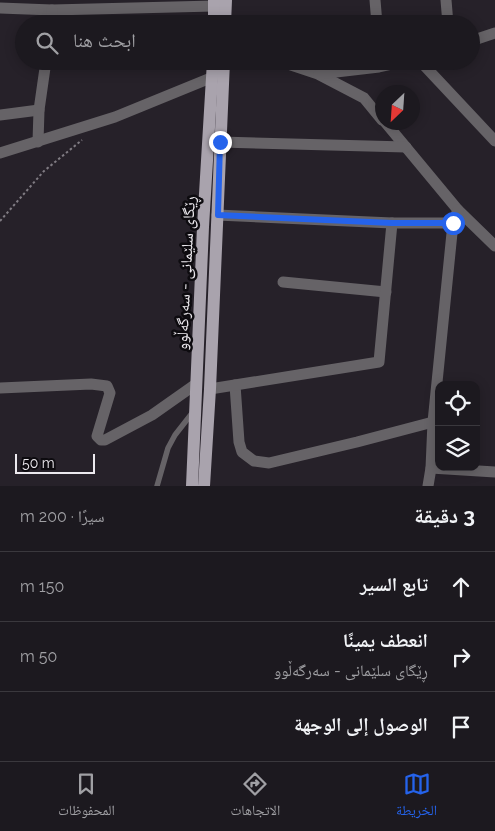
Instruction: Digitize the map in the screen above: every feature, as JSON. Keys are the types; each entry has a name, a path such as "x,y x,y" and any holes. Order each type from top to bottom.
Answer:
{"main road":[{"path":"225,15 226,0"},
{"name":"ڕێگای سلێمانی - سەرگەڵوو","path":"192,486 203,227 213,70"},
{"name":"ڕێگای سلێمانی - سەرگەڵوو","path":"204,486 224,70"}],"street":[{"path":"375,0 376,15"},
{"path":"446,0 447,15"},
{"path":"0,8 52,10 214,3"},
{"path":"51,15 52,10"},
{"path":"480,38 495,33"},
{"path":"38,142 39,110 45,70"},
{"path":"306,70 318,74 364,98 375,111"},
{"path":"318,74 342,70"},
{"path":"428,70 495,141"},
{"path":"0,153 115,117 213,77"},
{"path":"0,115 39,110"},
{"path":"392,130 458,210 495,246"},
{"path":"220,142 406,147"},
{"path":"428,486 432,468 433,422 453,223 458,210"},
{"path":"218,215 392,223 453,223"},
{"path":"210,389 378,362 392,223"},
{"path":"283,282 386,292"},
{"path":"0,388 91,384 107,386 110,393 96,436 105,440 152,415 196,384"},
{"path":"235,385 239,442 242,452 254,461 269,463 433,422"},
{"path":"432,468 495,472"}],"lane":[{"path":"157,486 171,441 196,408"}],"path":[{"path":"0,221 44,171 71,147 86,137"}],"route":[{"path":"220,142 218,215 392,223 453,223"}]}
